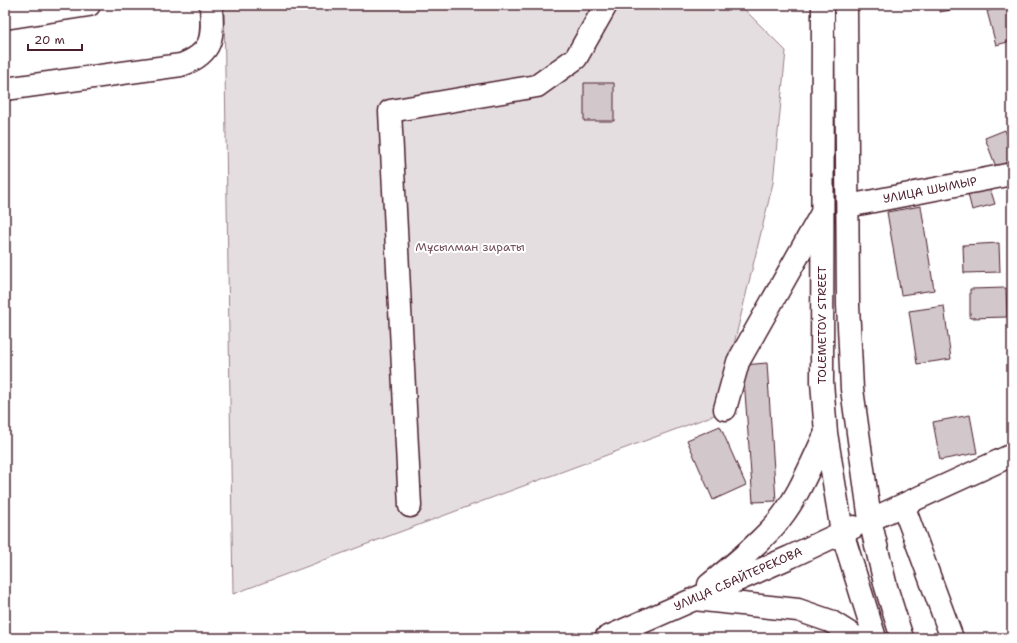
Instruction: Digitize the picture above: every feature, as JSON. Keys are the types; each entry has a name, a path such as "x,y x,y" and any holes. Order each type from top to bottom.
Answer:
{"main road":[{"path":"5,18 88,5"},
{"path":"5,90 181,65 193,60 205,52 210,43 213,27 211,5"},
{"path":"410,506 390,110 536,86 576,58 606,5"},
{"name":"TOLEMETOV STREET","path":"823,5 822,382 826,433 842,532 875,638"},
{"path":"846,5 848,305 852,389 870,520 886,587 902,638"},
{"name":"УЛИЦА ШЫМЫР","path":"848,206 1012,174"},
{"path":"725,409 738,362 822,213"},
{"path":"693,599 750,550 776,524 802,484 826,433"},
{"name":"УЛИЦА С.БАЙТЕРЕКОВА","path":"606,638 790,557 1012,455"},
{"path":"903,505 952,638"},
{"path":"693,599 798,610 830,620 857,638"}],"green space":[{"name":"Мұсылман зираты","path":"224,5 740,5 786,51 773,183 717,414 233,594"}],"building":[{"path":"939,5 973,5 973,6 940,12"},
{"path":"1012,5 1012,41 996,45 987,11"},
{"path":"584,83 614,83 614,121 584,121"},
{"path":"1005,130 1012,148 1012,160 996,167 985,138"},
{"path":"990,188 995,204 972,210 968,194"},
{"path":"921,206 934,290 901,295 887,212"},
{"path":"999,243 1000,272 964,273 963,245"},
{"path":"1006,288 1007,317 970,318 970,289"},
{"path":"944,306 951,359 917,364 909,311"},
{"path":"767,363 776,501 753,502 743,365"},
{"path":"970,415 977,453 940,460 933,422"},
{"path":"720,426 746,485 713,500 687,440"}]}
